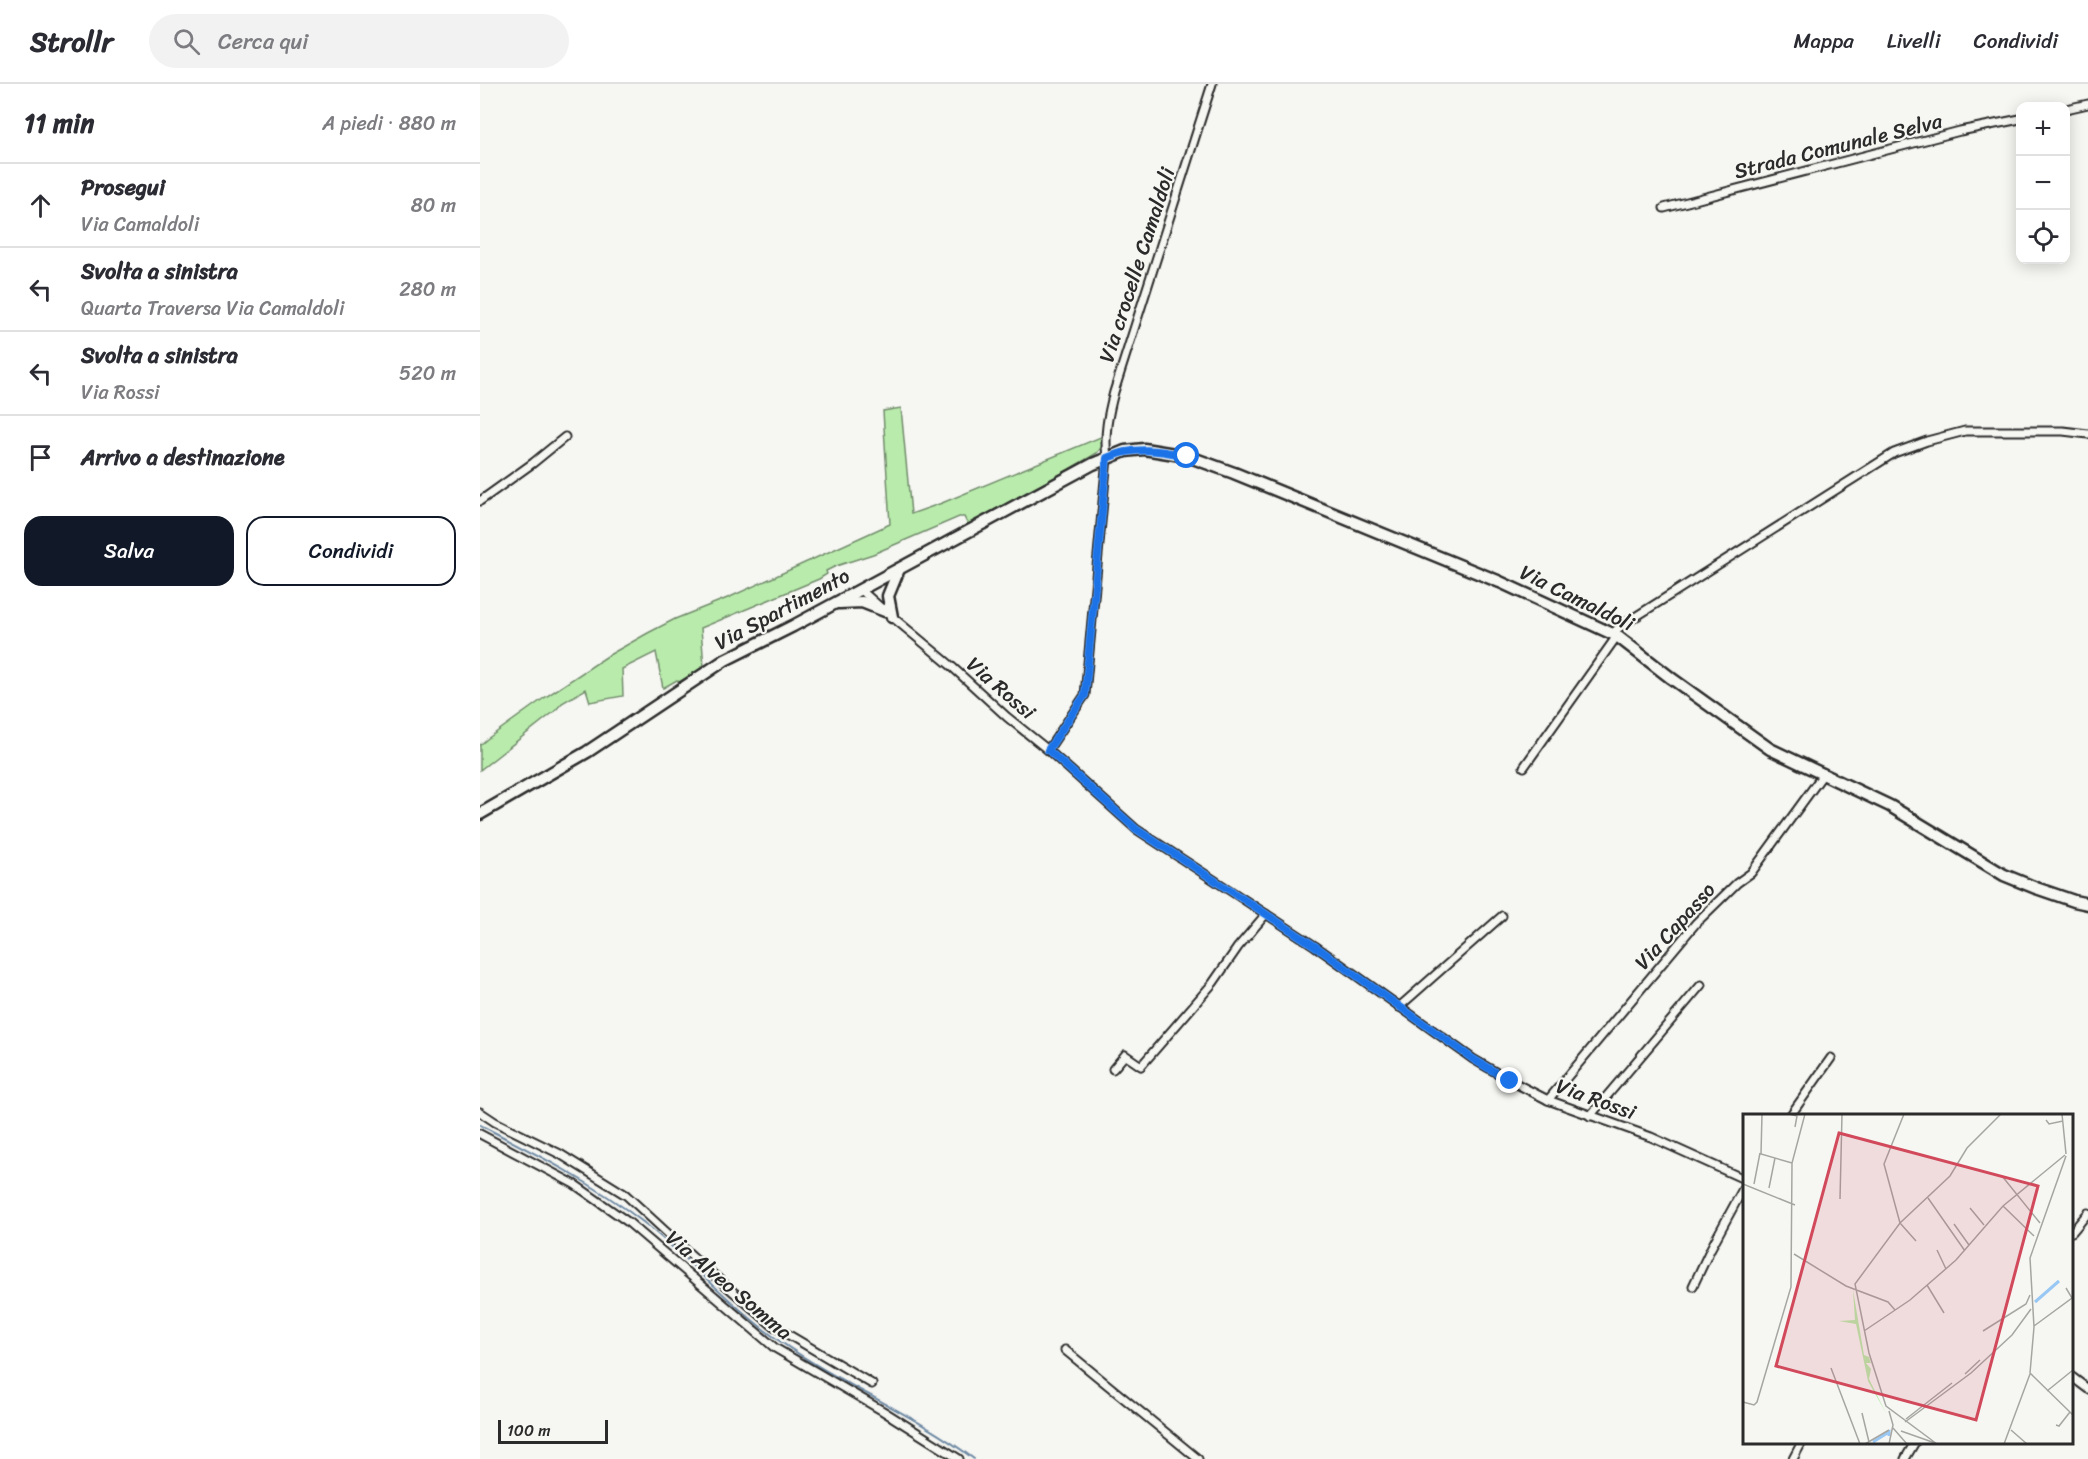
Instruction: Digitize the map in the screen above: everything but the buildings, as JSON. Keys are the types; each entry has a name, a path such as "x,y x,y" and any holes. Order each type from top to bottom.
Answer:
{"street":[{"name":"Via crocelle Camaldoli","path":"1048,750 1085,695 1109,457 1105,438 1106,422 1212,84"},
{"path":"2070,108 2088,104"},
{"name":"Strada Comunale Selva","path":"1664,208 1960,131 2016,120"},
{"path":"1524,767 1621,626 1894,453 1965,431 2063,431 2088,434"},
{"path":"480,501 565,437"},
{"name":"Via Camaldoli","path":"1109,457 1125,451 1144,449 1187,456 1500,582 1615,634 1671,678 1770,749 1890,806 2004,875 2045,892 2088,904"},
{"name":"Via Spartimento","path":"480,814 602,742 725,660 1109,457"},
{"path":"836,603 861,602 889,614 888,596 899,569"},
{"name":"Via Rossi","path":"861,590 1048,750 1136,829 1266,914 1473,1059 1548,1100 1651,1137 1743,1179"},
{"name":"Via Capasso","path":"1548,1100 1696,923 1737,883 1751,873 1824,773"},
{"path":"1113,1069 1125,1055 1141,1066 1214,983 1238,947 1266,914"},
{"path":"1399,1006 1502,916"},
{"path":"1590,1116 1701,985"},
{"path":"1791,1114 1831,1058"},
{"path":"480,1112 495,1122 560,1154 626,1195 772,1325 872,1384"},
{"name":"Via Alveo Somma","path":"480,1134 574,1184 628,1222 775,1348 958,1459"},
{"path":"1693,1286 1743,1189"},
{"path":"2073,1231 2088,1213"},
{"path":"1065,1350 1198,1459"},
{"path":"2073,1378 2088,1389"},
{"path":"1793,1459 1801,1444"},
{"path":"1905,1459 1914,1444"}],"green space":[{"path":"901,408 911,514 1103,436 1103,445 1097,453 969,527 964,517 959,517 873,554 836,566 826,571 827,574 819,579 701,628 704,667 679,682 677,680 663,688 656,652 622,669 623,696 590,702 586,689 562,703 480,770 480,745 544,698 609,655 675,619 730,597 890,524 883,411"}],"waterway":[{"path":"480,1125 604,1194 659,1235 735,1305 791,1349 923,1425 974,1459"}],"route":[{"path":"1187,456 1144,449 1125,451 1107,458 1085,695 1048,750 1136,829 1315,946 1473,1059 1510,1081"}]}
